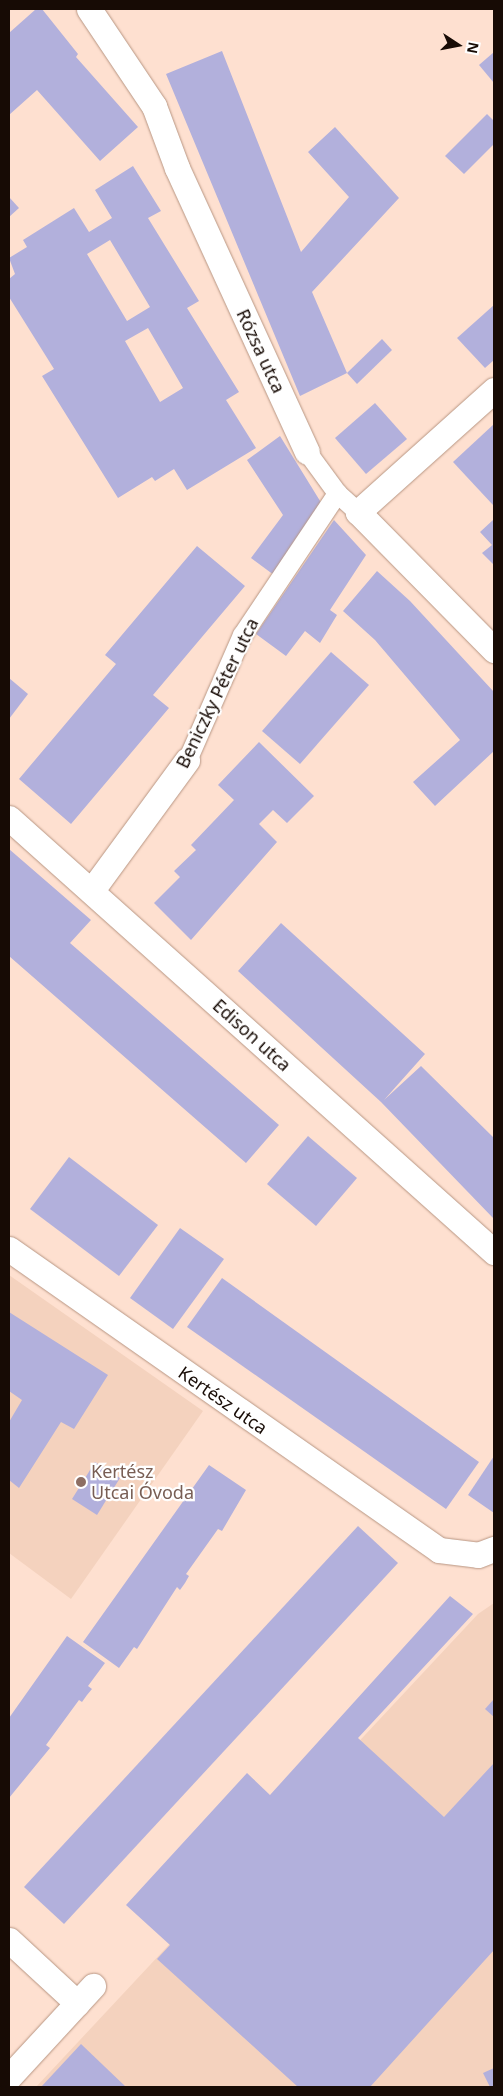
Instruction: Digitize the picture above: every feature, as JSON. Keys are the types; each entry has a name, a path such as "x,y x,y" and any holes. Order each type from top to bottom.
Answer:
{"street":[{"name":"Rózsa utca","path":"89,9 154,106 177,168 307,452 338,493 494,650"},
{"path":"358,512 494,390"},
{"name":"Beniczky Péter utca","path":"92,890 187,760 242,635 338,493"},
{"name":"Edison utca","path":"9,818 92,890 494,1252"},
{"name":"Kertész utca","path":"9,1249 440,1550 478,1554 494,1549"},
{"path":"9,1940 85,1994 9,2077"}],"shaded area":[{"name":"Kertész Utcai Óvoda","path":"9,1275 203,1411 71,1599 9,1553"},
{"path":"494,1603 494,2087 36,2087 478,1614"}],"building":[{"path":"36,9 42,9 78,54 76,57 138,127 100,161 37,90 9,115 9,33"},
{"path":"222,51 301,252 349,197 308,152 335,127 399,198 312,292 347,373 300,396 166,74"},
{"path":"494,52 494,83 479,65"},
{"path":"487,114 494,121 494,144 464,174 445,156"},
{"path":"133,166 161,211 148,218 199,301 187,308 239,392 226,400 256,448 187,490 174,469 155,481 152,477 118,498 42,376 54,369 9,297 9,279 15,274 9,258 27,247 23,240 74,208 89,232 112,218 95,190","holes":["110,240 150,307 127,321 87,254","148,328 183,388 160,402 125,341"]},
{"path":"9,197 19,208 9,217"},
{"path":"494,305 494,360 485,368 457,338"},
{"path":"382,339 392,350 357,384 347,373"},
{"path":"375,403 407,439 366,474 335,438"},
{"path":"494,424 494,503 493,505 453,462"},
{"path":"280,436 325,509 278,578 251,558 283,515 247,460"},
{"path":"334,520 366,555 330,610 337,615 320,643 305,631 286,656 256,634"},
{"path":"493,520 493,564 482,553 492,545 480,532"},
{"path":"197,546 245,586 153,695 169,708 71,824 19,779 116,664 105,655"},
{"path":"377,571 410,601 494,692 494,751 435,806 413,782 460,740 375,640 343,611"},
{"path":"331,652 369,685 300,764 262,731"},
{"path":"9,678 28,694 9,719"},
{"path":"259,742 314,796 287,823 273,810 259,824 277,842 191,940 154,903 180,877 174,871 196,850 191,845 234,800 218,785"},
{"path":"9,849 91,920 70,943 279,1125 246,1163 9,956"},
{"path":"281,923 425,1054 384,1100 421,1066 494,1138 494,1219 381,1102 238,971"},
{"path":"308,1136 357,1178 316,1226 267,1184"},
{"path":"69,1157 158,1225 119,1276 30,1209"},
{"path":"180,1228 224,1259 173,1329 130,1298"},
{"path":"222,1278 479,1462 446,1509 187,1327"},
{"path":"9,1312 108,1375 74,1429 61,1422 19,1488 9,1480 9,1422 22,1400 9,1391"},
{"path":"494,1456 494,1513 468,1495"},
{"path":"95,1462 120,1478 97,1515 72,1499"},
{"path":"209,1465 246,1490 222,1531 218,1529 186,1574 189,1576 185,1583 180,1590 177,1587 137,1649 134,1647 119,1668 83,1642"},
{"path":"358,1526 398,1563 64,1924 24,1887"},
{"path":"450,1596 473,1614 358,1738 444,1817 494,1763 494,1950 370,2087 298,2087 157,1959 170,1945 126,1905 247,1773 270,1795"},
{"path":"67,1636 105,1663 88,1686 92,1689 82,1702 79,1700 46,1745 50,1748 9,1798 9,1718"},
{"path":"494,1699 494,1717 485,1709"},
{"path":"81,2044 126,2087 41,2087"},
{"path":"494,2068 494,2087 490,2087 483,2073"}],"place":[{"name":"Kertész Utcai Óvoda","path":"81,1482"}]}
